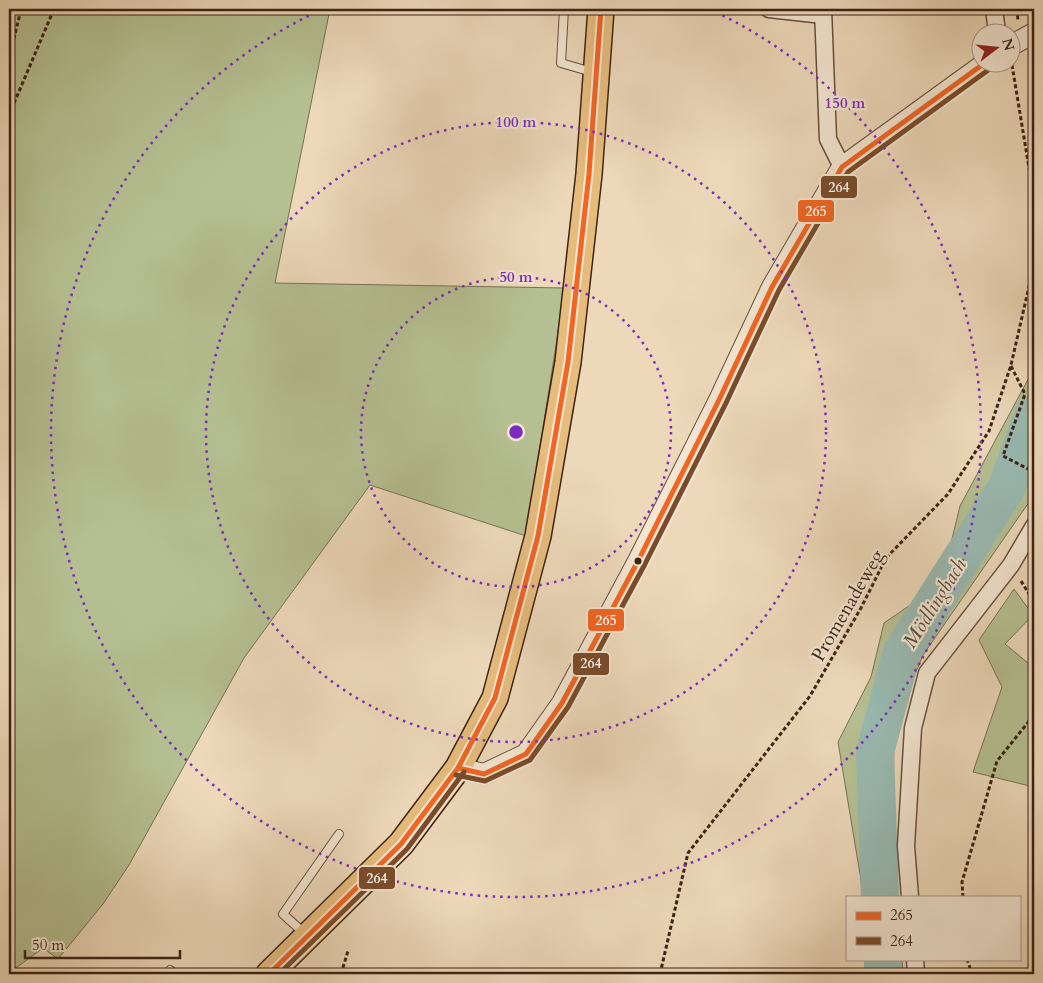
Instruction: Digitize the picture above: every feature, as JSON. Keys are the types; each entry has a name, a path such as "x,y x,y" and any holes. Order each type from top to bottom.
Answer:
{"main road":[{"path":"269,974 309,937 401,844 458,768 495,698 538,536 568,362 589,174 601,9"}],"street":[{"path":"768,9 823,12 828,139 842,167"},
{"path":"994,9 996,22"},
{"path":"1020,41 1032,34"},
{"path":"458,768 484,774 526,754 562,704 642,553 719,400 772,287 842,167 972,72"},
{"path":"910,896 906,846 913,728 927,673 1011,565 1034,526"},
{"path":"915,960 916,974"}],"lane":[{"path":"564,9 561,63 596,73"},
{"path":"309,937 283,914 339,834"}],"path":[{"path":"9,58 19,18 19,9"},
{"path":"9,115 54,9"},
{"path":"1012,72 1034,198"},
{"name":"Promenadeweg","path":"660,974 688,853 810,696 861,608 886,558 948,494 989,431 1011,365 1031,278 1034,240"},
{"path":"1011,365 1025,394 1003,456 1034,472"},
{"path":"963,896 962,882 997,761 1034,715"},
{"path":"341,974 348,951"},
{"path":"967,960 972,974"}],"green space":[{"path":"9,9 330,9 275,283 565,288 526,536 370,485 244,658 129,865 103,904 58,959 43,948 9,973"},
{"path":"1034,358 1034,493 923,655 894,726 893,830 898,896 862,896 861,880 838,742 871,677 884,623 941,584 960,506 1032,372"},
{"path":"1014,589 1033,615 1005,644 1034,668 1034,787 973,772 1002,687 979,640"},
{"path":"866,960 902,960 903,974 867,974"}],"waterway":[{"name":"Mödlingbach","path":"880,896 875,752 902,652 1007,487 1034,413"},
{"name":"Mödlingbach","path":"883,960 883,974"}],"transit line":[{"name":"265","path":"269,974 401,844 458,768 495,698 538,536 568,362 589,174 601,9"},
{"name":"265","path":"458,768 484,774 526,754 562,703 638,561 719,400 772,287 842,167 972,72"},
{"name":"264","path":"456,775 485,781 530,760 568,707 645,564 726,403 779,290 848,172 986,72"},
{"name":"264","path":"279,974 407,849 464,772"}]}
